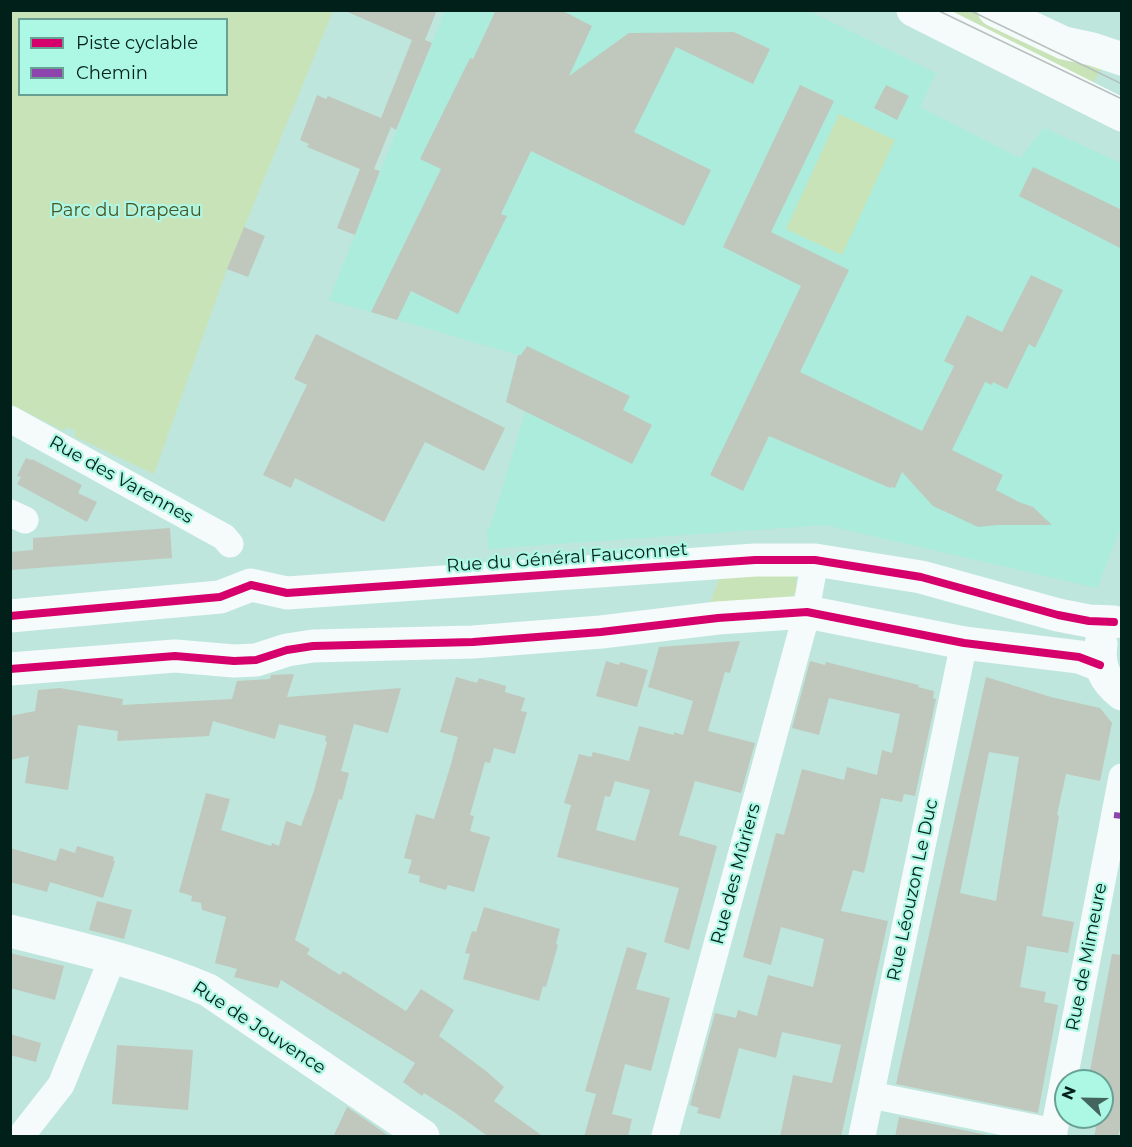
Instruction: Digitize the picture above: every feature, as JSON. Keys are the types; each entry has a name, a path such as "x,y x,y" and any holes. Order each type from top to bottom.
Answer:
{"main road":[{"path":"913,10 1122,115"},
{"path":"994,10 1051,38 1122,59"},
{"name":"Rue du Général Fauconnet","path":"10,616 220,597 251,585 287,594 754,560 815,560 921,577 1058,615 1089,621 1118,619"},
{"path":"10,669 175,656 234,661 256,660 287,650 313,646 473,642 601,632 718,618 807,612 964,643 1079,657 1100,666 1107,679 1122,694"},
{"name":"Rue du Général Fauconnet","path":"1100,666 1101,644 1118,619"},
{"name":"Rue de Jouvence","path":"10,931 113,957 183,979 208,990 418,1135"}],"street":[{"name":"Rue des Varennes","path":"10,419 224,537 230,544"},
{"path":"807,612 815,560"},
{"name":"Rue des Mûriers","path":"665,1137 807,612"},
{"name":"Rue Léouzon Le Duc","path":"862,1137 964,643"},
{"name":"Rue de Mimeure","path":"1053,1134 1122,777"},
{"path":"21,1137 61,1085 113,957"},
{"path":"871,1095 1053,1134"}],"shaded area":[{"path":"445,11 809,11 936,73 920,107 1020,158 1044,128 1121,163 1121,527 1097,588 825,525 488,549 487,529 490,528 527,407 506,400 518,355 329,300"}],"green space":[{"name":"Parc du Drapeau","path":"11,11 333,11 227,269 154,474 74,436 76,431 66,427 64,431 11,404"},
{"path":"925,11 977,11 1040,41 1105,61 1090,91"},
{"path":"839,114 895,140 842,255 786,229"},
{"path":"722,571 796,575 796,592 791,598 709,605"}],"building":[{"path":"343,10 437,10 425,40 432,43 396,130 391,127 374,169 380,171 355,235 337,228 360,169 307,147 309,144 300,140 317,95 326,99 328,96 381,118 412,40"},
{"path":"496,10 561,10 592,26 569,76 629,33 734,32 770,49 753,84 676,47 634,132 711,170 684,226 531,151 501,214 507,216 458,314 411,291 397,320 371,312 441,169 420,159"},
{"path":"800,85 834,101 771,232 849,270 800,372 922,431 954,366 944,361 967,315 1002,332 1031,275 1063,290 1035,348 1029,344 1007,389 993,382 992,385 985,382 952,450 1003,475 996,490 1033,507 1052,525 978,527 933,506 902,472 895,488 890,488 769,436 743,491 710,475 801,286 723,247"},
{"path":"886,85 909,96 897,120 874,108"},
{"path":"1033,167 1122,210 1122,249 1019,196"},
{"path":"244,227 265,236 248,277 227,269"},
{"path":"316,334 505,428 484,471 425,442 384,522 295,478 291,488 263,475 307,385 294,379"},
{"path":"527,346 630,396 623,410 652,425 632,464 506,402 518,355 521,355"},
{"path":"26,458 82,485 78,493 97,502 87,522 17,484 21,477 17,476"},
{"path":"170,528 172,558 10,570 10,552 33,550 33,538"},
{"path":"740,641 730,673 725,672 708,731 755,743 741,793 695,781 679,835 717,846 689,950 664,942 679,888 557,857 571,805 564,803 579,754 591,757 593,752 629,761 639,726 674,735 674,732 683,735 693,701 648,687 659,647","holes":["615,781 650,790 635,841 596,830 605,796 610,797"]},
{"path":"606,661 619,665 620,662 648,670 637,707 596,696"},
{"path":"810,661 825,665 826,662 919,685 918,687 934,691 933,698 936,699 915,796 904,794 902,802 881,798 864,873 853,870 841,911 888,921 841,1137 780,1137 793,1075 832,1083 841,1045 782,1032 776,1058 739,1048 720,1119 697,1113 699,1108 690,1105 715,1013 736,1018 738,1010 757,1016 768,975 813,987 824,939 781,927 771,965 743,957 776,833 784,835 802,769 844,780 847,767 877,775 882,750 892,753 900,714 829,698 819,735 792,728"},
{"path":"294,674 287,697 401,688 388,733 354,724 341,771 349,773 342,800 339,799 295,940 310,949 307,954 340,975 343,971 406,1011 421,989 454,1010 439,1036 504,1087 494,1101 544,1137 489,1137 454,1112 424,1093 422,1096 403,1082 415,1063 281,980 278,988 234,977 237,969 215,963 226,917 202,910 201,903 191,901 192,896 179,892 206,793 230,799 221,830 271,846 272,843 279,846 286,821 301,826 314,791 327,742 325,741 326,736 279,724 275,739 213,721 209,736 117,741 118,731 78,725 68,790 25,783 29,756 10,760 10,716 35,711 38,690 60,688 123,699 122,705 232,699 237,681 270,679 271,675"},
{"path":"456,677 477,683 479,678 506,686 505,692 525,698 521,711 527,712 515,754 494,748 490,763 485,762 470,815 474,816 470,831 490,837 474,892 448,885 446,890 419,882 420,876 408,873 412,860 404,858 416,814 434,819 451,764 458,737 440,732"},
{"path":"986,677 1051,697 1100,708 1112,723 1100,781 1066,774 1057,815 1059,816 1042,916 1074,922 1068,953 1027,946 1020,987 1046,992 1044,1002 1058,1005 1038,1113 896,1084","holes":["989,752 1019,757 996,901 960,893"]},
{"path":"77,846 114,857 113,861 115,861 103,898 50,882 47,892 10,882 10,848 56,861 60,848 75,853"},
{"path":"97,901 132,910 124,939 89,930"},
{"path":"484,907 560,929 556,944 558,945 546,987 543,986 539,1001 463,979 470,954 465,953 472,931 476,932"},
{"path":"627,947 647,953 636,989 670,998 651,1071 625,1064 612,1114 632,1119 628,1137 584,1137 596,1094 585,1091"},
{"path":"10,953 64,966 55,1000 10,988"},
{"path":"1112,954 1122,955 1122,1121 1118,1137 1094,1137 1096,1129 1114,1129 1114,1069 1090,1069"},
{"path":"10,1034 41,1043 36,1062 10,1055"},
{"path":"117,1045 193,1050 188,1110 112,1104"},
{"path":"347,1107 372,1124 390,1137 333,1137"},
{"path":"899,1117 997,1137 895,1137"}],"tram line":[{"path":"937,10 1122,99"},
{"path":"969,10 1122,84"}],"marked path":[{"path":"1114,815 1122,816"}],"cycle path":[{"path":"10,616 220,597 251,585 287,593 755,560 815,560 921,577 1058,615 1089,621 1114,622"},
{"path":"10,669 175,656 234,661 256,660 287,650 313,646 473,642 601,632 718,618 807,612 964,643 1079,657 1100,665"}]}
